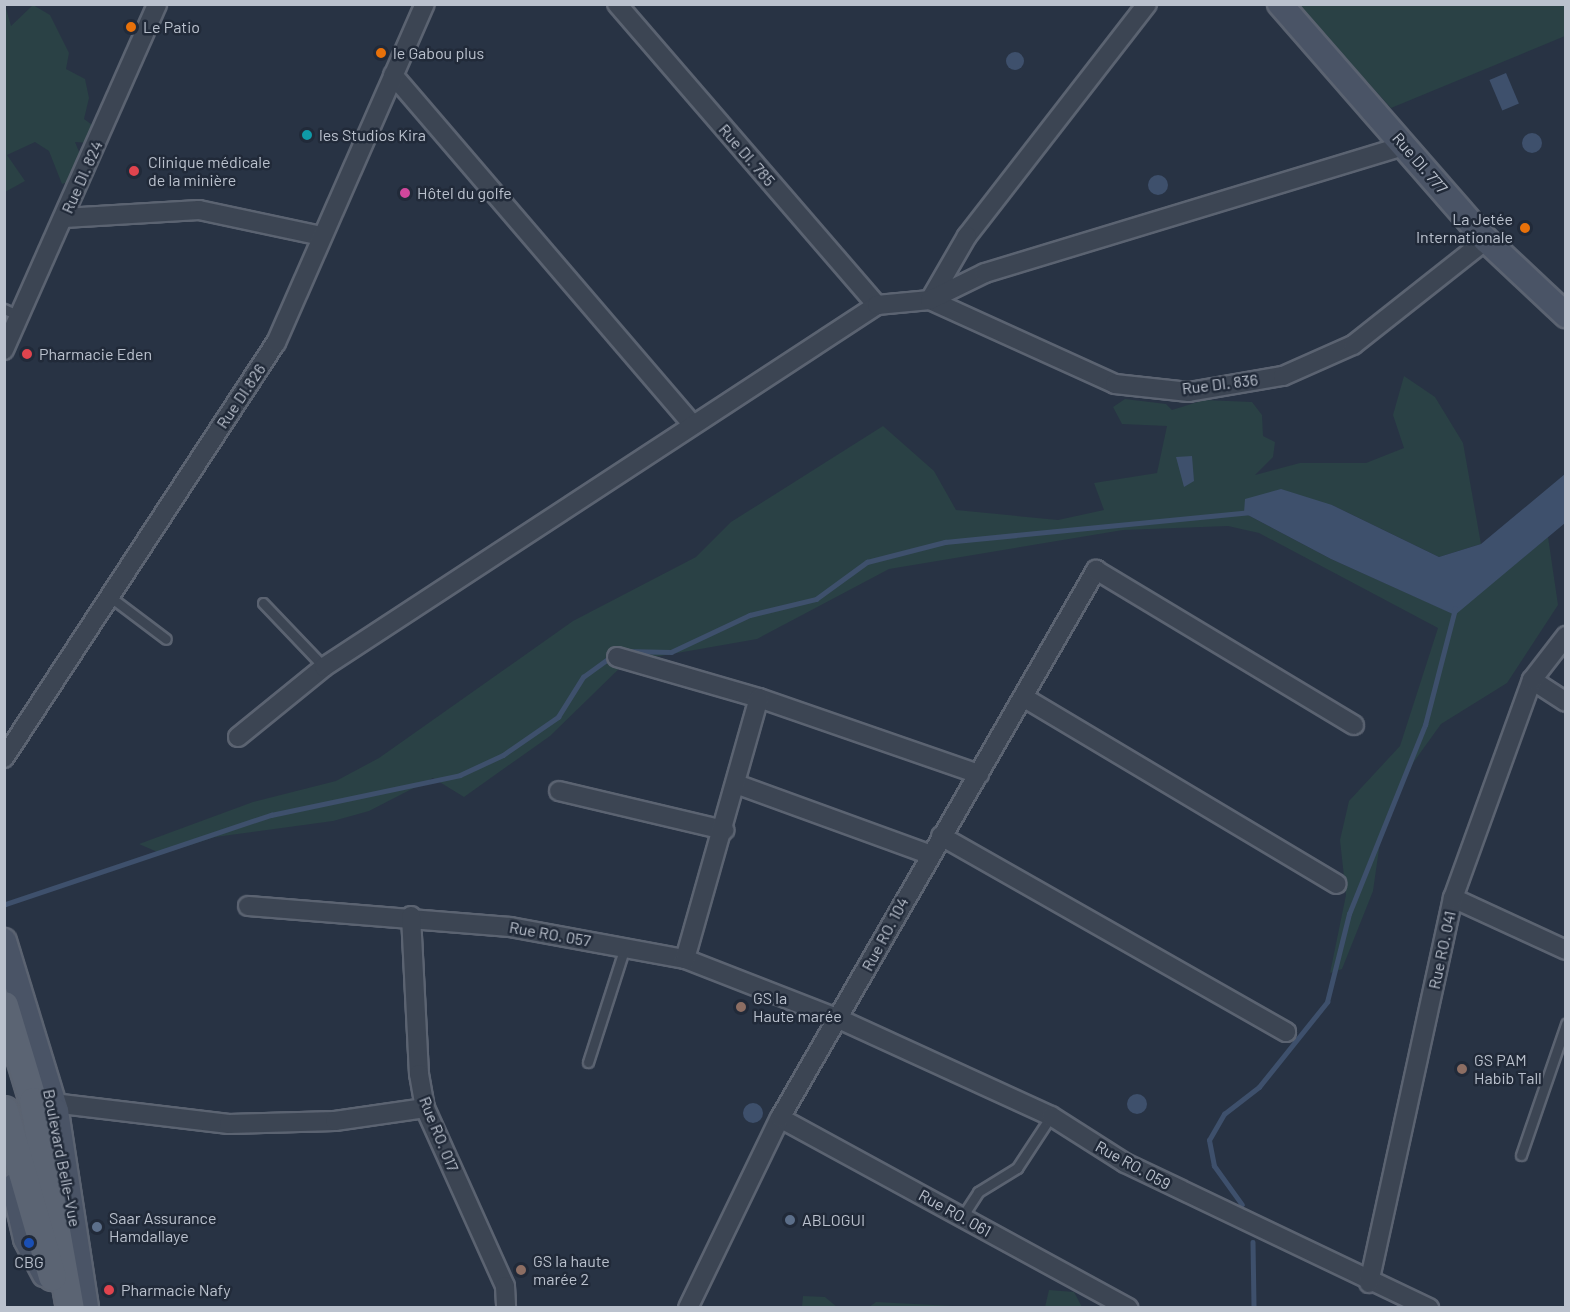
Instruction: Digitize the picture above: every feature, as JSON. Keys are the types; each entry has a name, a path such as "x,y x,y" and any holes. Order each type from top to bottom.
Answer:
{"main road":[{"name":"Boulevard Belle-Vue","path":"4,1005 33,1101 62,1305"},
{"path":"4,1110 62,1305"}],"street":[{"name":"Rue DI. 824","path":"5,349 12,312 64,218 157,4"},
{"name":"Rue DI.826","path":"4,758 108,594 276,343 321,236 425,4"},
{"name":"Rue DI. 785","path":"617,4 878,305"},
{"name":"Rue DI. 777","path":"1280,4 1486,240 1566,315"},
{"path":"930,300 968,236 1144,6"},
{"path":"393,75 690,422"},
{"path":"238,737 324,667 690,422 878,305 930,300 984,273 1405,145"},
{"path":"64,218 199,210 321,236"},
{"name":"Rue DI. 836","path":"930,300 1115,384 1189,392 1283,376 1353,345 1486,240"},
{"name":"Rue RO. 104","path":"688,1308 780,1118 839,1019 928,855 979,774 1096,570 1354,725"},
{"name":"Rue RO. 041","path":"1370,1283 1453,898 1532,680 1566,636"},
{"path":"617,657 759,698 979,774"},
{"path":"1532,680 1566,702"},
{"path":"1023,697 1336,884"},
{"path":"685,959 724,830 759,698"},
{"path":"736,784 928,855"},
{"path":"559,791 724,830"},
{"path":"941,836 1286,1032"},
{"path":"1453,898 1566,950"},
{"name":"Rue RO. 057","path":"248,906 411,916 625,947 685,959 839,1019"},
{"name":"Rue RO. 017","path":"411,916 425,1108 505,1286 506,1308"},
{"name":"Boulevard Belle-Vue","path":"4,942 53,1103 86,1308"},
{"name":"Rue RO. 059","path":"839,1019 1051,1116 1125,1163 1370,1283 1429,1308"},
{"path":"53,1103 229,1124 335,1121 425,1108"},
{"name":"Rue RO. 061","path":"780,1118 1129,1308"},
{"path":"4,1145 26,1239 62,1305"}],"lane":[{"path":"108,594 166,639"},
{"path":"262,603 324,667"},
{"path":"588,1062 625,947"},
{"path":"1521,1155 1566,1024"},
{"path":"962,1217 978,1192 1017,1168 1051,1116"}],"green space":[{"path":"5,5 11,26 33,5 50,15 69,53 66,69 85,79 89,98 84,119 99,130 90,143 75,142 84,164 77,179 62,184 49,151 35,142 7,155 25,181 5,192"},
{"path":"1297,5 1565,5 1565,36 1391,108"},
{"path":"1404,376 1435,397 1463,443 1481,544 1439,557 1332,505 1244,513 1331,559 1454,614 1548,537 1558,605 1507,683 1441,724 1413,763 1381,835 1373,891 1342,969 1330,973 1346,895 1340,840 1349,801 1400,746 1438,628 1259,533 1228,526 1123,530 889,569 757,639 626,662 550,736 464,797 433,778 369,811 333,821 215,837 162,854 139,844 253,802 336,781 379,758 573,621 696,557 731,522 883,426 934,471 956,510 1058,520 1104,510 1094,483 1157,473 1167,426 1122,424 1113,407 1125,399 1166,404 1172,410 1204,400 1252,402 1262,415 1263,436 1275,442 1273,457 1255,475 1300,463 1366,463 1404,448 1393,415"},
{"path":"1049,1290 1074,1292 1082,1307 1045,1307"},
{"path":"803,1296 825,1297 837,1307 802,1307"},
{"path":"876,1302 953,1306 959,1307 869,1307"}],"water":[{"path":"1015,52 1021,55 1024,61 1021,67 1015,70 1009,67 1006,61 1009,55"},
{"path":"1506,73 1519,103 1502,110 1489,80"},
{"path":"1532,133 1539,136 1542,143 1539,150 1532,153 1525,150 1522,143 1525,136"},
{"path":"1158,175 1165,178 1168,185 1165,192 1158,195 1151,192 1148,185 1151,178"},
{"path":"1192,456 1194,481 1184,487 1176,457"},
{"path":"1565,474 1565,523 1455,615 1331,559 1244,513 1245,499 1281,489 1332,505 1439,557 1481,544"},
{"path":"1137,1094 1144,1097 1147,1104 1144,1111 1137,1114 1130,1111 1127,1104 1130,1097"},
{"path":"753,1103 760,1106 763,1113 760,1120 753,1123 746,1120 743,1113 746,1106"}],"waterway":[{"path":"623,651 671,652 750,615 816,599 867,562 945,542 1249,512"},
{"path":"1242,1205 1214,1166 1209,1140 1224,1114 1259,1087 1327,1002 1349,914 1425,725 1455,609"},
{"path":"6,904 271,815 460,775 503,755 558,717 583,677 613,655"},
{"path":"1253,1242 1254,1308"}],"place":[{"name":"Le Patio","path":"131,27"},
{"name":"le Gabou plus","path":"381,53"},
{"name":"les Studios Kira","path":"307,135"},
{"name":"Clinique médicale de la minière","path":"134,171"},
{"name":"Hôtel du golfe","path":"405,193"},
{"name":"La Jetée Internationale","path":"1525,228"},
{"name":"Pharmacie Eden","path":"27,354"},
{"name":"GS la Haute marée","path":"741,1007"},
{"name":"GS PAM Habib Tall","path":"1462,1069"},
{"name":"ABLOGUI","path":"790,1220"},
{"name":"Saar Assurance Hamdallaye","path":"97,1227"},
{"name":"CBG","path":"29,1243"},
{"name":"GS la haute marée 2","path":"521,1270"},
{"name":"Pharmacie Nafy","path":"109,1290"}]}
